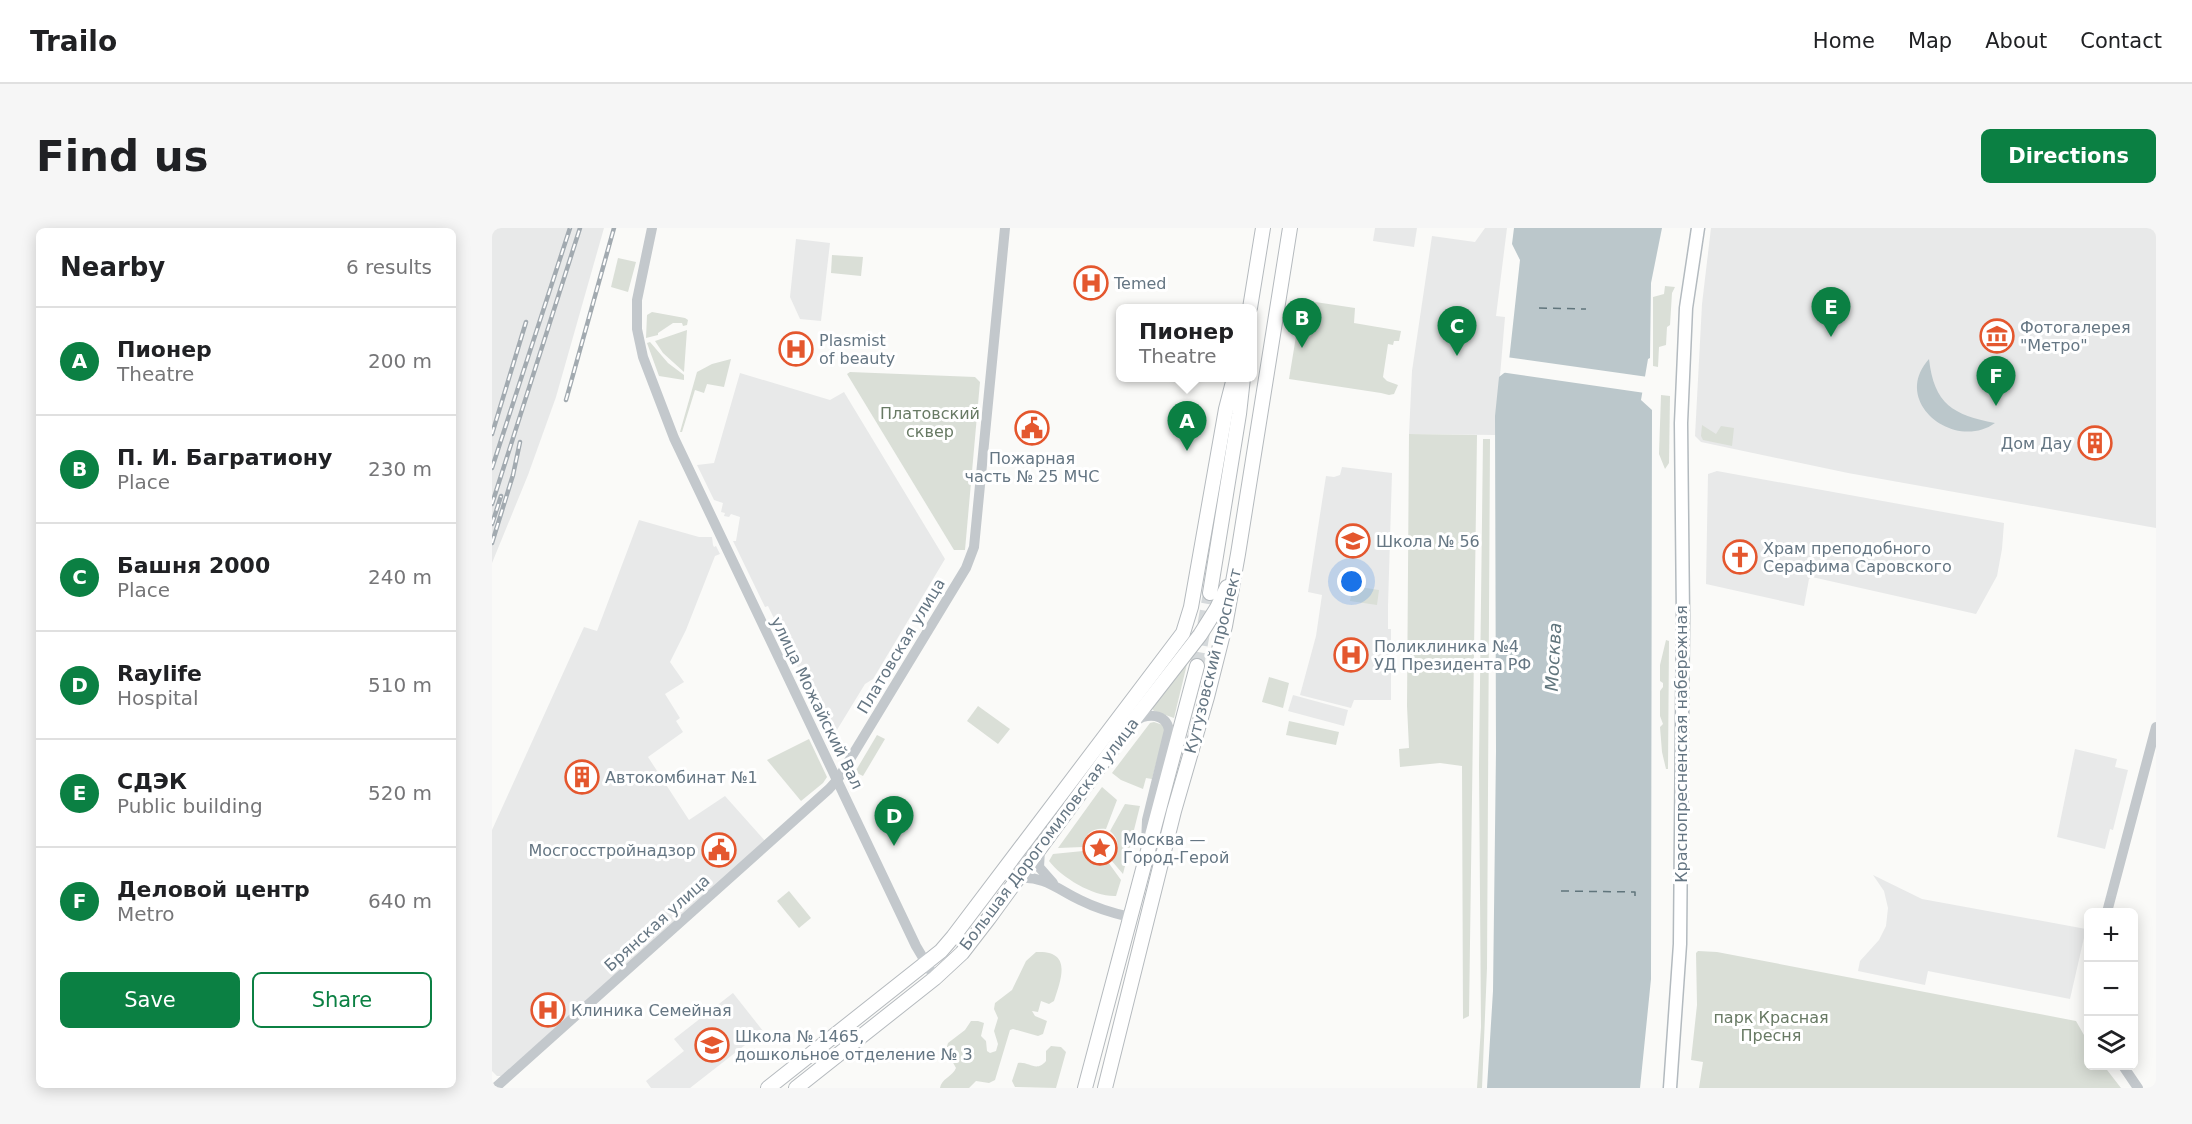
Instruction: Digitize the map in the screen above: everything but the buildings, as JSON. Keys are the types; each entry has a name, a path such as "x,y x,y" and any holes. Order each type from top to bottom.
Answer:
{"main road":[{"path":"1251,304 1263,228"},
{"name":"Кутузовский проспект","path":"1105,1088 1174,811 1225,626 1290,228"},
{"name":"Краснопресненская набережная","path":"1670,1088 1680,944 1683,616 1681,400 1686,308 1698,228"},
{"name":"Кутузовский проспект","path":"1146,682 1183,633 1190,614 1226,409 1233,382"},
{"name":"Кутузовский проспект","path":"1210,592 1243,382"},
{"name":"Большая Дорогомиловская улица","path":"796,1088 935,978 962,953 1217,608 1226,590 1238,554"},
{"name":"Кутузовский проспект","path":"1085,1088 1197,666"},
{"name":"Большая Дорогомиловская улица","path":"768,1088 926,964 953,937 1146,682"}],"street":[{"name":"улица Можайский Вал","path":"652,228 638,292 637,329 643,357 674,438 803,712 926,964 935,978"},
{"name":"Платовская улица","path":"837,779 970,559 974,548 1005,228"},
{"path":"1130,725 1148,715 1163,719 1169,730 1147,820 1146,861"},
{"path":"2108,908 2156,727"},
{"name":"Брянская улица","path":"495,1088 802,814 837,779"},
{"path":"1042,844 1038,855 1039,867 1048,879 1077,899 1100,909 1130,917"},
{"path":"1018,878 1032,877 1058,887"},
{"path":"2126,1070 2138,1088"}],"shaded area":[{"path":"492,228 604,228 556,397 528,475 492,563"},
{"path":"1375,228 1417,228 1414,247 1373,241"},
{"path":"1485,228 1507,228 1496,316 1505,317 1495,435 1409,434 1412,371 1432,236 1475,242"},
{"path":"1711,228 2156,228 2156,528 1848,473 1701,442 1695,436 1702,304"},
{"path":"796,239 830,243 821,321 800,319 790,297"},
{"path":"740,373 830,400 844,392 945,559 873,679 865,684 832,738 768,606 765,607 733,541 736,541 740,517 731,514 729,517 724,516 725,513 721,512 723,503 714,500 697,465 714,463"},
{"path":"1342,467 1392,473 1388,606 1388,629 1391,629 1391,700 1354,700 1351,708 1300,695 1316,636 1322,595 1308,592 1326,476 1340,475"},
{"path":"1717,471 2004,523 1997,576 1976,614 1812,577 1809,579 1804,606 1706,584 1708,474"},
{"path":"639,520 699,537 712,537 713,545 720,554 715,556 686,630 670,662 684,682 665,694 680,718 676,721 683,732 648,757 689,820 725,796 766,842 501,1076 497,1076 492,1071 492,830 584,627 597,631"},
{"path":"1293,695 1348,710 1344,726 1288,711"},
{"path":"2075,749 2117,759 2115,767 2128,770 2113,830 2110,829 2105,849 2057,837"},
{"path":"1873,875 1922,899 2084,929 2070,999 1928,971 1925,985 1858,971 1860,961 1879,940 1886,926 1888,908 1884,891"},
{"name":"Школа № 1465, дошкольное отделение № 3","path":"733,993 763,1031 690,1088 651,1088 646,1081 684,1051 674,1039"}],"green space":[{"path":"832,255 863,257 861,276 831,273"},
{"path":"618,258 636,262 628,292 611,287"},
{"path":"1665,286 1675,287 1672,293 1666,345 1659,347 1658,367 1653,366 1653,297 1664,294"},
{"path":"1302,300 1355,308 1354,323 1401,331 1399,341 1394,341 1393,345 1388,344 1383,377 1398,385 1394,394 1289,379"},
{"path":"652,312 685,318 688,320 687,325 673,323 658,335 646,338 647,315"},
{"path":"687,330 684,372 663,353 655,341"},
{"path":"650,342 668,363 684,375 684,380 659,376 647,343"},
{"path":"731,359 724,387 707,384 704,393 695,390 682,432 680,432 697,372 712,364"},
{"name":"Платовский сквер","path":"850,372 975,377 980,382 965,550 954,550 847,374"},
{"path":"1661,395 1670,396 1669,463 1665,469 1659,454"},
{"path":"1702,425 1716,434 1721,426 1734,428 1732,446 1703,440"},
{"path":"1409,434 1477,435 1469,1016 1463,1019 1462,766 1440,763 1400,767 1399,749 1409,748 1407,706"},
{"path":"1483,439 1490,439 1487,968 1482,1088 1477,1088 1481,1027 1479,766"},
{"path":"1353,586 1379,590 1377,605 1350,601"},
{"path":"1666,640 1669,641 1668,769 1666,769 1662,752 1660,727 1663,724 1660,716 1660,691 1663,683 1660,681 1660,665"},
{"path":"1187,664 1174,718 1154,711 1152,709"},
{"path":"1269,677 1289,683 1283,708 1262,702"},
{"path":"978,706 1010,729 998,744 967,721"},
{"path":"1289,721 1339,732 1336,745 1286,735"},
{"path":"1150,723 1163,725 1165,730 1152,779 1146,778 1143,789 1121,780 1112,773"},
{"path":"877,735 885,739 863,776 855,772"},
{"path":"809,739 827,777 801,801 767,760"},
{"path":"1102,787 1117,800 1106,829 1090,832 1085,838 1083,847 1058,848"},
{"path":"1125,804 1140,806 1123,874 1111,860 1118,845 1110,831"},
{"path":"1083,851 1093,862 1108,862 1121,880 1116,896 1098,893 1079,885 1062,874 1049,861 1053,854"},
{"path":"789,891 811,918 799,928 777,901"},
{"name":"парк Красная Пресня","path":"1698,951 1717,952 2076,1021 2084,1035 2084,1070 2107,1070 2121,1088 1699,1088 1703,1062 1691,1060 1697,1005 1696,953"},
{"path":"1036,952 1055,956 1062,968 1054,1001 1049,1004 1041,1001 1038,1012 1032,1011 1035,1016 1047,1021 1043,1034 1038,1036 1010,1030 995,1080 989,1083 976,1081 969,1088 940,1088 942,1082 956,1068 946,1050 948,1043 965,1030 971,1021 984,1023 981,1036 986,1041 987,1051 990,1053 996,1051 998,1044 994,1031 998,1018 994,1009 995,1003 1012,990 1026,961"},
{"path":"1051,1046 1061,1047 1066,1052 1056,1088 1015,1087 1012,1081 1018,1063 1039,1066 1046,1061 1046,1051"}],"water":[{"name":"Москва","path":"1514,228 1662,228 1651,283 1650,358 1641,400 1652,410 1651,979 1640,1088 1487,1088 1493,991 1496,751 1495,416 1499,377 1508,370 1520,260 1512,244"},
{"path":"1929,359 1936,387 1948,405 1968,416 1995,423 1979,430 1962,431 1946,427 1932,418 1922,406 1917,391 1919,375"}],"pier":[{"path":"1506,357 1648,377 1645,393 1500,372 1505,369"}],"ferry route":[{"path":"1539,308 1586,309"},
{"path":"1561,891 1635,892 1635,901"}],"tunnel":[{"path":"1197,666 1210,593"}],"railway":[{"path":"492,468 570,228"},
{"path":"492,504 580,228"},
{"path":"566,400 614,228"},
{"path":"492,434 526,322"},
{"path":"492,543 513,475 520,442"},
{"path":"492,524 501,496"}],"place":[{"name":"Temed","path":"1091,283"},
{"name":"Фотогалерея \"Метро\"","path":"1997,336"},
{"name":"СДЭК","path":"1831,337"},
{"name":"П. И. Багратиону","path":"1302,348"},
{"name":"Plasmist of beauty","path":"796,349"},
{"name":"Башня 2000","path":"1457,356"},
{"name":"Деловой центр","path":"1996,406"},
{"name":"Пожарная часть № 25 МЧС","path":"1032,428"},
{"name":"Дом Дау","path":"2095,443"},
{"name":"Пионер","path":"1187,451"},
{"name":"Школа № 56","path":"1353,541"},
{"name":"Храм преподобного Серафима Саровского","path":"1740,557"},
{"name":"Поликлиника №4 УД Президента РФ","path":"1351,655"},
{"name":"Автокомбинат №1","path":"582,777"},
{"name":"Raylife","path":"894,846"},
{"name":"Москва — Город-Герой","path":"1100,848"},
{"name":"Мосгосстройнадзор","path":"719,850"},
{"name":"Клиника Семейная","path":"548,1010"},
{"name":"Школа № 1465, дошкольное отделение № 3","path":"712,1045"}]}
